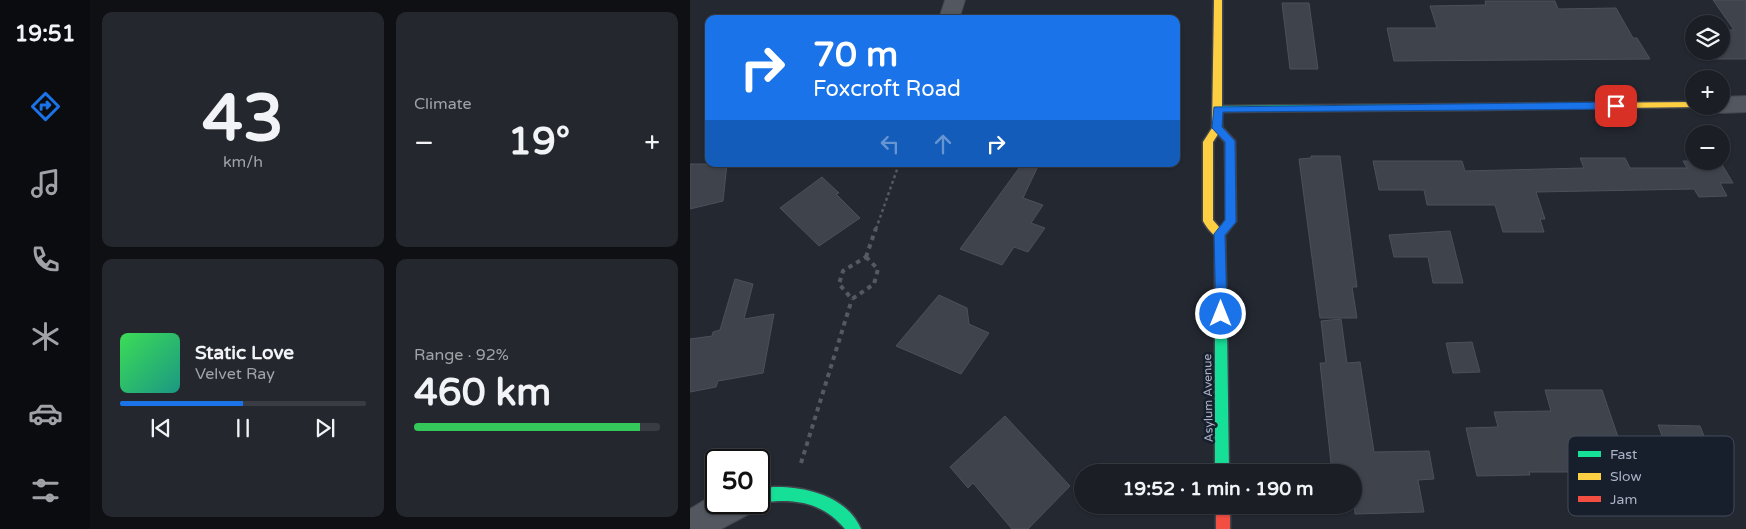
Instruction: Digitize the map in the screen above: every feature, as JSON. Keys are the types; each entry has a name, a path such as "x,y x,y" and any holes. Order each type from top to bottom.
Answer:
{"main road":[{"path":"1218,0 1218,109 1217,128 1208,142 1208,221 1220,234"},
{"path":"1218,109 1685,105"},
{"name":"Asylum Avenue","path":"1217,128 1230,141 1231,222 1220,234 1222,464"},
{"path":"770,495 792,492 809,495 825,501 838,510 854,529"},
{"path":"1223,514 1223,529"}],"street":[{"path":"950,15 955,0"},
{"path":"1730,105 1746,104"},
{"path":"690,529 712,514"}],"path":[{"path":"852,299 839,284 843,271 866,257 898,167"},
{"path":"792,492 852,299 874,284 878,269 866,257"}],"building":[{"path":"1713,0 1746,0 1746,59 1730,59 1730,30 1734,30 1730,24 1730,15 1724,15"},
{"path":"1485,1 1555,1 1558,9 1616,8 1633,38 1637,38 1650,59 1394,61 1387,28 1437,28 1430,6 1486,5"},
{"path":"1282,3 1309,3 1318,69 1290,69"},
{"path":"1311,156 1340,156 1357,287 1352,287 1357,318 1320,318 1299,159 1311,158"},
{"path":"1580,158 1625,158 1630,168 1725,170 1733,183 1720,183 1727,196 1699,197 1694,189 1536,192 1545,219 1540,219 1544,232 1503,232 1495,205 1427,205 1424,190 1379,190 1373,161 1462,161 1465,171 1584,168"},
{"path":"690,164 705,164 705,167 727,167 723,201 690,209"},
{"path":"1020,167 1038,167 1023,198 1043,205 1031,223 1045,228 1028,252 1014,247 1002,265 960,249"},
{"path":"822,177 839,193 836,194 860,218 819,246 780,208"},
{"path":"1450,231 1463,283 1433,283 1428,257 1394,257 1389,235"},
{"path":"735,279 753,284 744,319 774,314 763,373 718,381 716,387 690,392 690,339 712,336 713,332 720,330"},
{"path":"939,295 967,308 969,324 989,333 961,374 896,346"},
{"path":"1341,319 1347,363 1360,362 1374,452 1429,451 1434,479 1418,480 1424,512 1362,514 1362,464 1331,464 1320,363 1326,363 1321,321"},
{"path":"1472,342 1480,372 1453,373 1446,343"},
{"path":"1545,390 1602,390 1618,436 1568,436 1568,472 1529,472 1530,475 1477,476 1466,428 1498,427 1494,412 1551,411"},
{"path":"1005,416 1070,486 1028,529 1012,529 973,483 968,488 950,467"},
{"path":"1658,425 1700,426 1704,436 1662,436"}],"traffic: fast":[{"path":"1218,109 1476,107"},
{"path":"1221,329 1222,464"},
{"path":"770,494 800,495 824,502 835,509 854,529"}],"traffic: slow":[{"path":"1218,0 1217,128 1208,142 1208,221 1220,234"},
{"path":"1476,107 1685,105"}],"traffic: jam":[{"path":"1217,128 1230,141 1231,221 1220,234 1221,329"},
{"path":"1223,514 1223,529"}],"route":[{"path":"1221,314 1220,234 1231,222 1230,141 1217,128 1218,109 1616,106"}]}
